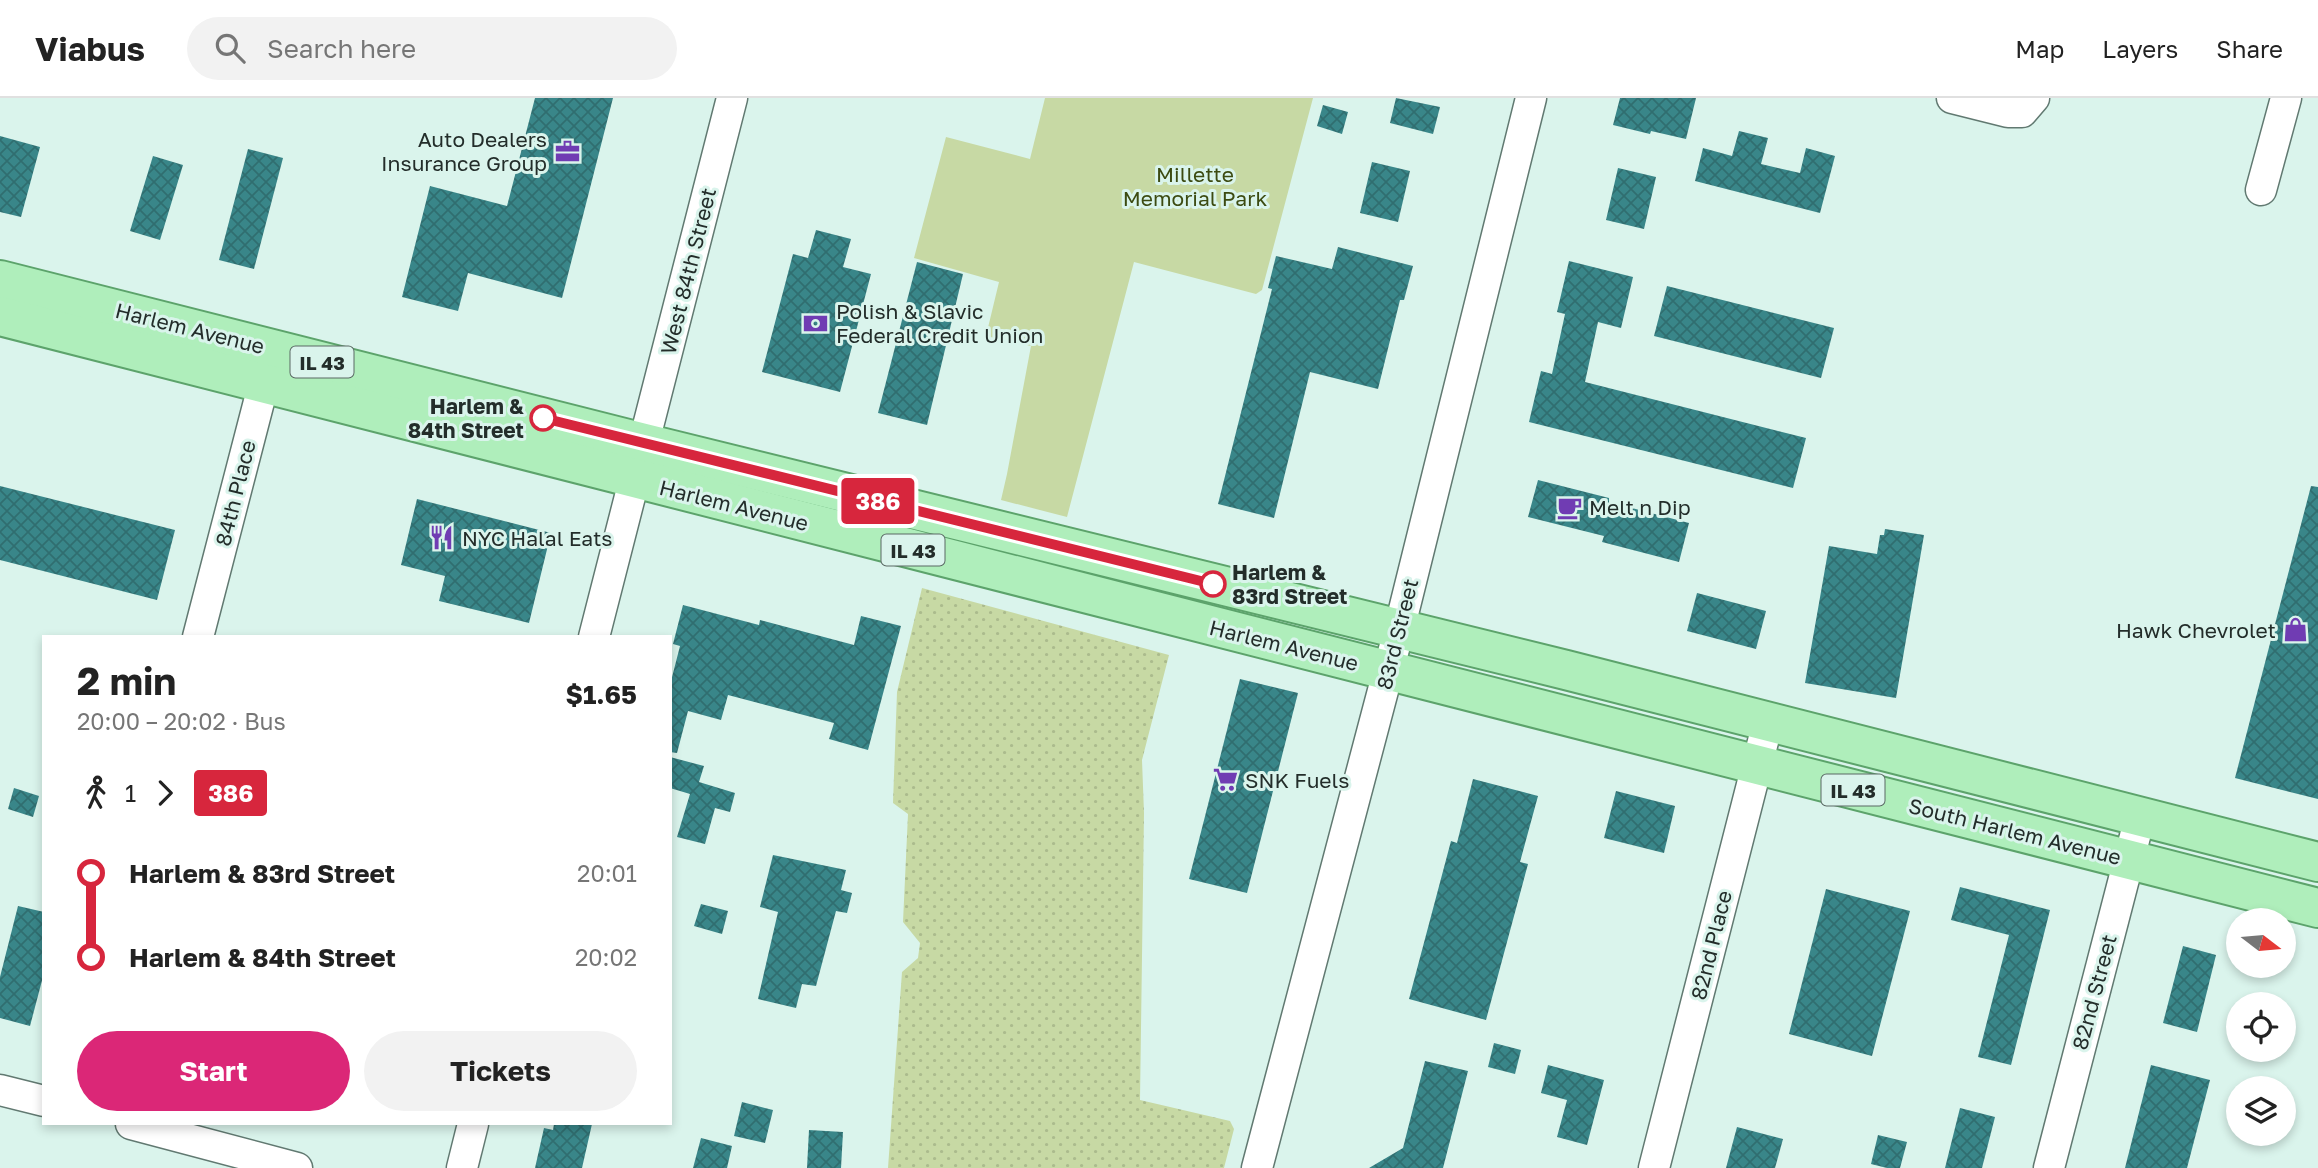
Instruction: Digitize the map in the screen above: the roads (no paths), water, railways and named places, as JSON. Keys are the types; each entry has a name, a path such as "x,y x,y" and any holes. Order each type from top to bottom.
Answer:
{"main road":[{"name":"Harlem Avenue","path":"0,280 268,367"},
{"name":"Harlem Avenue","path":"0,316 268,367 639,461 1387,671"},
{"name":"Harlem Avenue","path":"639,461 1399,630"},
{"name":"South Harlem Avenue","path":"1399,630 2318,862"},
{"name":"South Harlem Avenue","path":"1387,671 2318,908"}],"street":[{"name":"West 84th Street","path":"595,635 732,98"},
{"name":"83rd Street","path":"1257,1168 1399,630 1531,98"},
{"path":"1952,98 2008,112 2028,105"},
{"path":"2261,190 2286,98"},
{"name":"84th Place","path":"199,635 268,367"},
{"name":"82nd Place","path":"1654,1168 1768,722"},
{"name":"82nd Street","path":"2049,1168 2140,817"},
{"path":"0,1090 42,1100"},
{"path":"135,1125 297,1168"},
{"path":"462,1168 473,1125"}],"place":[{"name":"Auto Dealers Insurance Group","path":"567,151"},
{"name":"Polish & Slavic Federal Credit Union","path":"816,323"},
{"name":"Harlem & 84th Street","path":"543,418"},
{"name":"Melt n Dip","path":"1569,507"},
{"name":"NYC Halal Eats","path":"442,538"},
{"name":"Harlem & 83rd Street","path":"1213,584"},
{"name":"Hawk Chevrolet","path":"2296,630"},
{"name":"SNK Fuels","path":"1225,780"}],"park label":[{"name":"Millette Memorial Park","path":"1195,186"}]}
